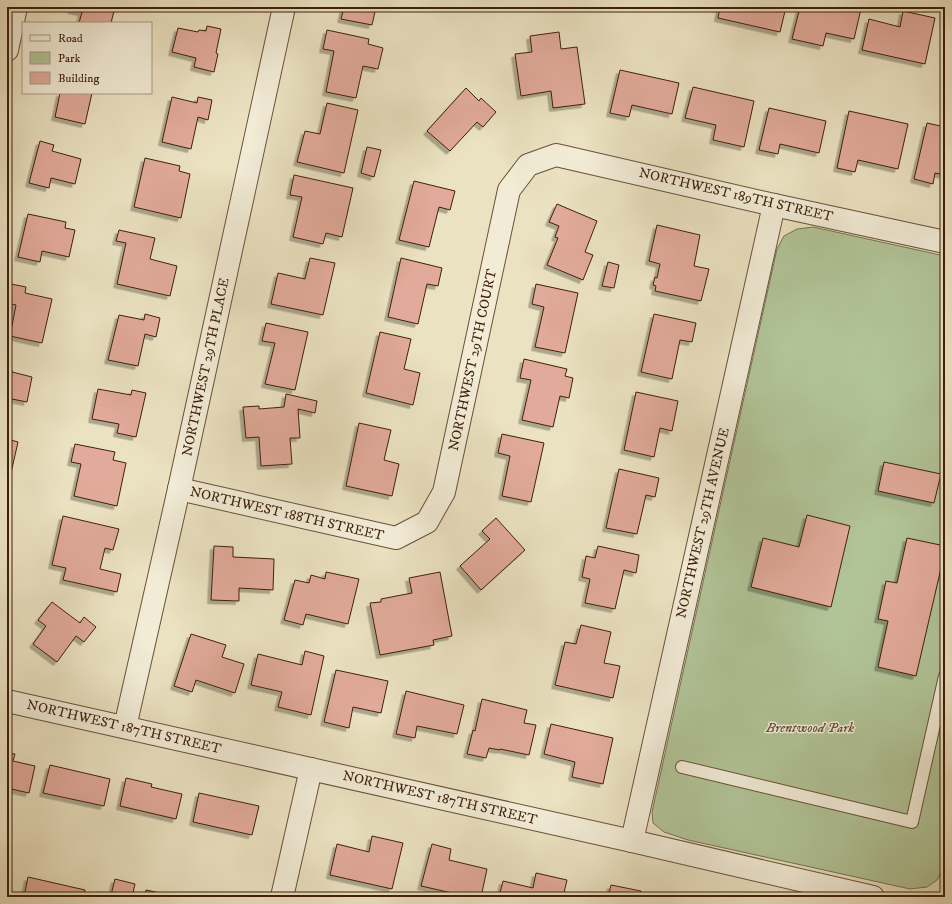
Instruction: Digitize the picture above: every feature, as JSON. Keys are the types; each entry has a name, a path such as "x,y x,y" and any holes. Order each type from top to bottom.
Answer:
{"street":[{"path":"7,50 16,7"},
{"name":"NORTHWEST 29TH PLACE","path":"125,727 179,489 284,7"},
{"name":"NORTHWEST 189TH STREET","path":"528,165 556,155 774,205 945,242"},
{"name":"NORTHWEST 29TH COURT","path":"396,538 427,522 444,492 509,190 528,165"},
{"name":"NORTHWEST 29TH AVENUE","path":"632,841 774,205"},
{"name":"NORTHWEST 188TH STREET","path":"179,489 396,538"},
{"name":"NORTHWEST 187TH STREET","path":"7,701 632,841 873,897"},
{"path":"282,897 311,770"}],"lane":[{"path":"682,767 912,822 945,676"}],"green space":[{"name":"Brentwood Park","path":"813,227 945,256 945,866 937,880 927,887 910,889 688,840 664,832 653,823 652,812 777,249 784,236 797,229"}],"building":[{"path":"72,7 115,7 111,22 79,22 82,12 71,10"},
{"path":"344,7 376,7 372,25 341,19"},
{"path":"720,7 786,7 780,32 718,18"},
{"path":"800,7 854,7 861,9 854,39 826,33 823,46 792,39"},
{"path":"903,11 935,18 925,64 862,50 869,19 900,27"},
{"path":"207,26 221,29 214,72 194,67 196,58 172,52 178,28 198,32 199,30 206,31"},
{"path":"327,30 369,39 368,44 383,48 378,69 363,66 356,98 326,92 334,51 323,49"},
{"path":"559,32 561,49 577,47 585,104 553,108 551,91 521,96 515,54 532,52 530,36"},
{"path":"620,70 679,83 672,114 632,105 629,117 610,113"},
{"path":"693,87 754,101 744,147 713,140 716,125 685,118"},
{"path":"466,88 479,101 481,98 496,112 483,127 477,122 450,151 427,131"},
{"path":"60,94 92,94 85,124 55,117"},
{"path":"172,97 197,103 198,97 212,100 208,120 198,117 191,149 162,142"},
{"path":"327,103 358,110 344,173 297,162 305,131 320,134"},
{"path":"769,108 826,121 819,153 780,144 778,154 759,150"},
{"path":"849,111 908,124 898,169 858,160 855,172 837,168"},
{"path":"927,123 945,127 945,175 935,173 933,184 914,179"},
{"path":"40,141 54,145 52,151 81,159 75,184 51,178 49,188 29,183"},
{"path":"367,147 381,150 374,177 361,173"},
{"path":"145,158 180,166 179,171 190,174 181,218 134,207"},
{"path":"294,175 353,188 342,237 326,233 323,244 293,237 302,197 290,195"},
{"path":"414,181 455,191 450,210 439,207 429,247 399,240"},
{"path":"557,204 597,221 585,252 593,255 583,280 547,265 558,238 555,237 559,226 549,222"},
{"path":"28,214 66,222 65,228 75,230 69,257 42,251 40,262 18,257"},
{"path":"657,225 700,235 694,266 709,269 701,301 655,291 656,286 653,285 655,277 657,278 660,264 649,261"},
{"path":"119,230 155,238 150,259 177,266 170,296 117,284 126,243 116,241"},
{"path":"310,258 335,263 323,315 271,304 278,273 305,279"},
{"path":"401,258 442,268 438,286 427,284 418,324 388,317"},
{"path":"608,262 619,265 614,288 602,286"},
{"path":"11,284 26,287 25,293 52,299 42,343 10,336 16,305 7,303"},
{"path":"536,284 578,293 565,353 535,347 544,307 532,304"},
{"path":"145,314 160,318 156,337 145,334 138,366 108,360 119,315 144,320"},
{"path":"654,314 696,323 692,342 680,340 672,379 641,372"},
{"path":"266,323 308,332 295,390 265,384 275,343 262,341"},
{"path":"380,332 411,339 404,369 420,373 413,405 366,393"},
{"path":"524,359 567,369 565,376 573,378 569,398 560,396 553,427 522,420 531,380 520,378"},
{"path":"7,369 12,370 12,372 32,377 27,402 7,398"},
{"path":"98,389 131,395 132,390 146,393 136,437 117,433 119,424 92,419"},
{"path":"636,392 678,401 672,431 660,428 654,457 624,450"},
{"path":"286,394 317,401 315,413 298,409 300,438 290,438 292,464 261,466 259,437 246,438 243,407 259,406 259,409 284,407"},
{"path":"359,423 391,430 384,460 399,464 392,496 346,486"},
{"path":"502,434 544,443 531,502 502,496 510,456 498,453"},
{"path":"7,439 18,442 8,486 7,486"},
{"path":"75,444 115,452 113,460 126,463 117,506 74,496 81,464 71,462"},
{"path":"884,462 941,474 934,503 878,491"},
{"path":"619,469 659,478 655,497 646,495 637,534 606,528"},
{"path":"807,515 850,526 831,607 751,587 763,538 799,547"},
{"path":"63,516 119,529 113,550 105,548 100,569 121,574 117,592 63,580 66,568 52,565"},
{"path":"496,518 525,550 481,590 460,566 490,539 482,531"},
{"path":"907,538 945,546 916,676 878,667 888,621 878,619 886,581 897,583"},
{"path":"214,546 233,547 233,557 274,559 273,590 239,588 239,601 211,600"},
{"path":"598,546 639,555 636,573 624,570 615,609 585,603 590,579 582,577 586,556 595,558"},
{"path":"326,572 359,579 348,624 306,614 303,625 284,620 295,580 309,583 311,575 325,579"},
{"path":"440,572 452,636 433,640 434,645 380,655 370,603 381,602 381,599 412,593 409,578"},
{"path":"52,602 80,623 84,617 96,627 84,642 76,636 57,662 33,644 46,626 38,620"},
{"path":"581,625 611,632 604,663 620,666 613,698 555,685 565,642 576,644"},
{"path":"191,634 226,645 222,657 244,664 235,693 196,680 192,692 174,686"},
{"path":"305,651 324,656 311,715 278,707 282,692 251,685 258,654 302,665"},
{"path":"336,670 388,681 381,713 353,707 349,728 324,722"},
{"path":"406,691 464,705 457,734 417,726 415,738 396,734"},
{"path":"482,699 527,710 524,723 536,725 529,755 489,748 486,758 467,754 473,730 475,731"},
{"path":"551,724 613,738 603,784 572,777 575,762 544,754"},
{"path":"7,753 15,754 13,761 35,766 29,793 7,788"},
{"path":"50,765 110,779 104,806 43,793"},
{"path":"126,778 152,784 151,787 182,794 176,819 120,806"},
{"path":"199,793 259,806 252,835 193,822"},
{"path":"372,836 403,843 392,889 330,875 337,844 369,852"},
{"path":"432,844 451,849 449,860 487,869 481,897 470,897 421,886"},
{"path":"536,873 567,880 563,897 499,897 503,881 533,888"},
{"path":"7,875 11,876 7,896"},
{"path":"28,877 85,890 83,897 24,897"},
{"path":"115,879 135,884 132,897 97,897 98,892 111,895"},
{"path":"611,885 641,891 639,897 608,897"},
{"path":"146,890 160,893 159,897 144,897"}]}
